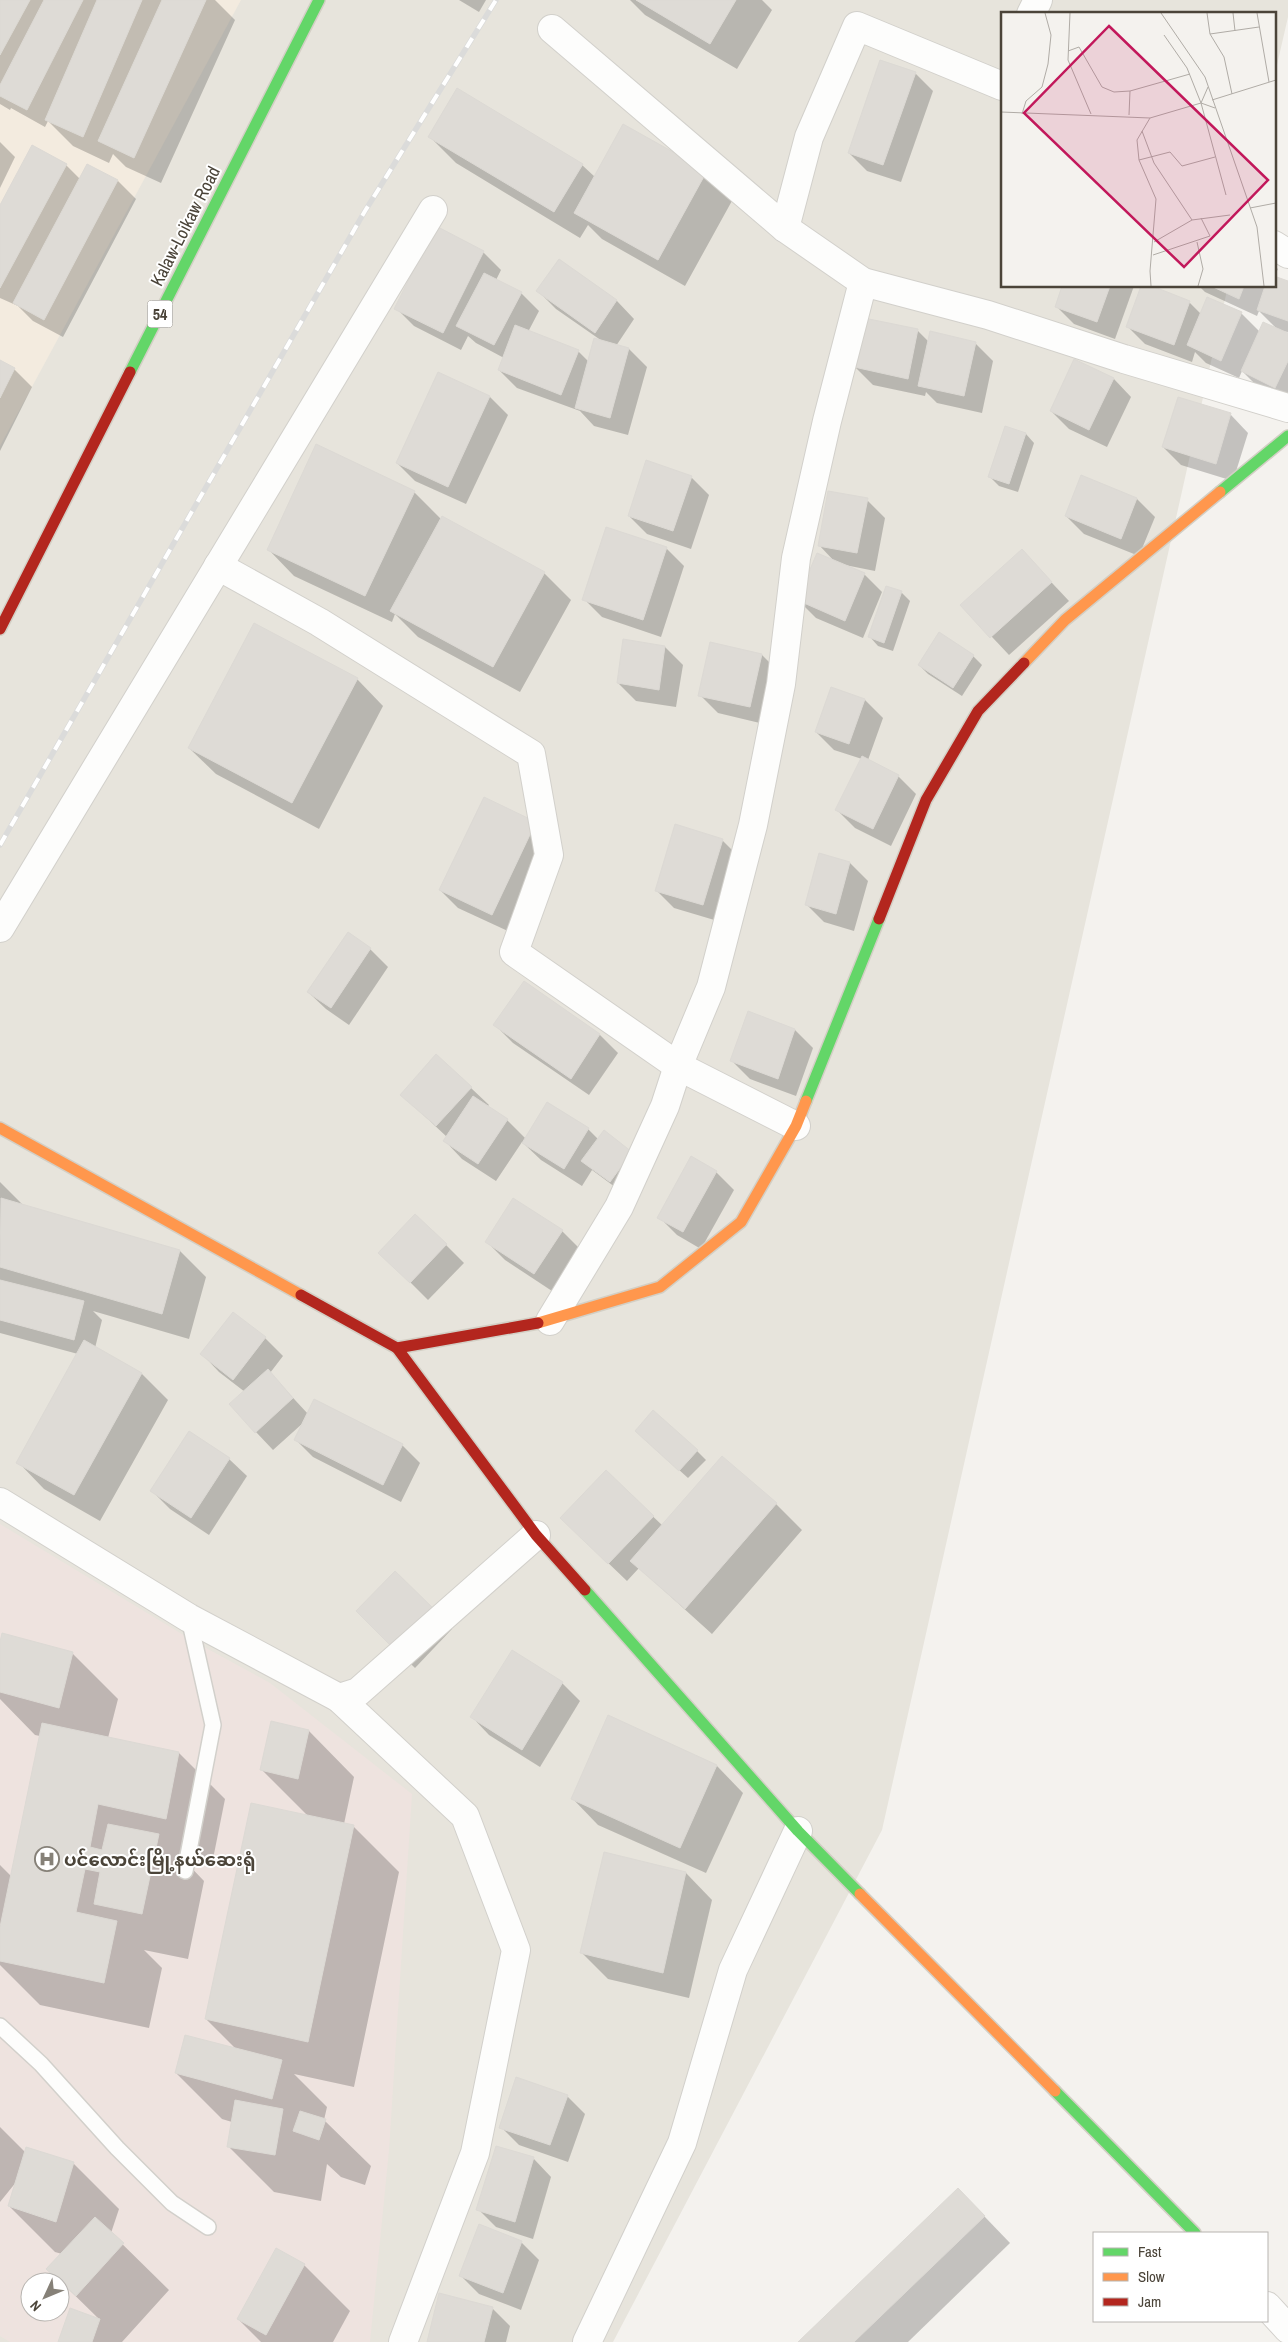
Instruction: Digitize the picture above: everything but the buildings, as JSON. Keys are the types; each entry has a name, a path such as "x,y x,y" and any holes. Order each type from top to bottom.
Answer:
{"street":[{"name":"Kalaw-Loikaw Road","path":"0,628 319,0"},
{"path":"1032,12 1038,0"},
{"path":"785,228 809,137 857,26 1000,81"},
{"path":"552,29 785,228 863,282 988,315 1124,359 1288,408"},
{"path":"0,928 433,210"},
{"path":"1276,247 1288,254"},
{"path":"550,1320 619,1207 665,1106 678,1066 711,987 753,825 781,684 796,558 827,421 863,282"},
{"path":"397,1348 550,1320 660,1287 741,1222 796,1126 926,800 978,711 1065,620 1288,436"},
{"path":"218,566 319,622 531,754 549,855 514,952 678,1066 796,1126"},
{"path":"0,1128 397,1348 536,1535 798,1830 1194,2232"},
{"path":"0,1502 189,1618 339,1698 465,1816 516,1950 475,2153 403,2342"},
{"path":"339,1698 358,1692 536,1535"},
{"path":"587,2342 682,2143 733,1970 798,1830"},
{"path":"1268,2307 1288,2329"}],"lane":[{"path":"185,1871 213,1725 189,1618"},
{"path":"0,2026 41,2064 117,2148 172,2203 208,2227"}],"shaded area":[{"path":"0,0 1288,0 1288,17 1276,69 1276,12 1001,12 1001,288 1228,288 882,1830 613,2342 0,2342"},
{"path":"0,0 241,0 0,446"},
{"path":"0,1524 195,1642 270,1683 412,1794 389,2150 370,2342 10,2342 0,2336"}],"railway":[{"path":"0,845 365,211 496,0"}],"traffic: fast":[{"path":"130,372 319,0"},
{"path":"1220,492 1288,436"},
{"path":"806,1101 879,919"},
{"path":"585,1590 798,1831 860,1894"},
{"path":"1055,2091 1194,2232"}],"traffic: slow":[{"path":"1024,663 1065,620 1220,492"},
{"path":"538,1323 660,1287 741,1222 796,1126 806,1101"},
{"path":"0,1128 301,1295"},
{"path":"860,1894 1055,2091"}],"traffic: jam":[{"path":"0,629 130,372"},
{"path":"879,919 926,800 978,711 1024,663"},
{"path":"301,1295 397,1348 538,1323"},
{"path":"397,1348 536,1535 585,1590"}],"place":[{"name":"ပင်လောင်းမြို့နယ်ဆေးရုံ","path":"47,1859"}]}
